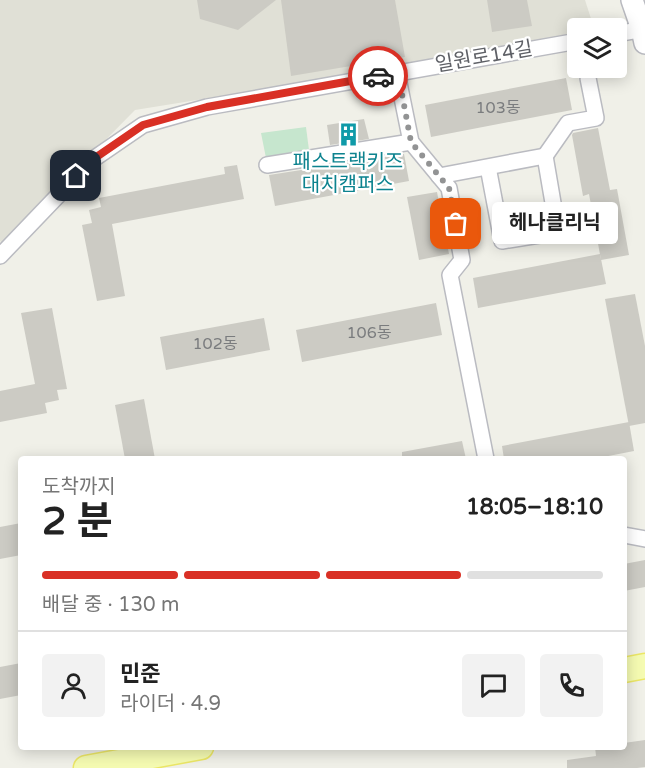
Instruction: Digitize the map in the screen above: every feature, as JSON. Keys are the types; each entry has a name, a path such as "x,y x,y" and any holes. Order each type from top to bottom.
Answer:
{"main road":[{"path":"627,669 645,666"},
{"path":"86,768 185,750"}],"street":[{"path":"627,34 644,33 632,0"},
{"name":"일원로14길","path":"0,256 92,160 143,125 207,107 567,43"},
{"path":"398,73 411,142 449,188 462,260 450,275 485,456"},
{"path":"440,176 545,156 568,123 596,118 588,78"},
{"path":"267,165 411,142"},
{"path":"488,167 502,241 558,232 545,156"},
{"path":"627,536 645,539"}],"shaded area":[{"path":"0,0 585,0 591,18 567,18 567,36 135,110 3,244 0,241"}],"green space":[{"path":"306,127 309,150 266,158 261,133"}],"building":[{"path":"197,0 276,0 238,30 200,19"},
{"path":"281,0 395,0 405,57 291,76"},
{"path":"487,0 527,0 532,26 492,32"},
{"path":"566,78 572,110 431,137 425,105"},
{"name":"패스트랙키즈 대치캠퍼스","path":"364,119 369,139 330,145 327,125"},
{"path":"598,128 610,190 617,189 629,255 601,260 589,194 583,196 572,135"},
{"path":"404,154 409,181 275,206 269,175"},
{"path":"237,165 244,199 112,224 125,296 97,301 82,225 92,223 89,210 101,207 99,198 225,174 224,167"},
{"path":"437,192 449,254 419,260 407,197"},
{"path":"600,254 606,284 478,308 473,278"},
{"path":"635,294 645,346 645,423 629,426 605,299"},
{"path":"436,303 442,335 302,362 296,330"},
{"path":"52,308 67,389 57,390 59,400 45,403 47,413 0,422 0,391 35,384 21,313"},
{"path":"264,318 270,350 166,370 160,337"},
{"path":"144,399 154,456 124,456 115,405"},
{"path":"629,422 634,451 608,456 504,456 502,446"},
{"path":"462,441 465,456 402,456 402,452"},
{"path":"18,524 18,556 0,559 0,527"},
{"path":"645,560 645,587 627,590 627,563"},
{"path":"18,664 18,696 0,699 0,667"},
{"path":"645,740 645,767 567,768 567,760 596,756 595,750 627,750 627,743"}],"way so far":[{"path":"378,76 398,73 411,142 449,188 456,224"}],"place":[{"name":"패스트랙키즈 대치캠퍼스","path":"348,134"},
{"name":"헤나클리닉","path":"456,224"}],"route":[{"path":"76,176 92,160 143,125 207,107 378,76"}]}
